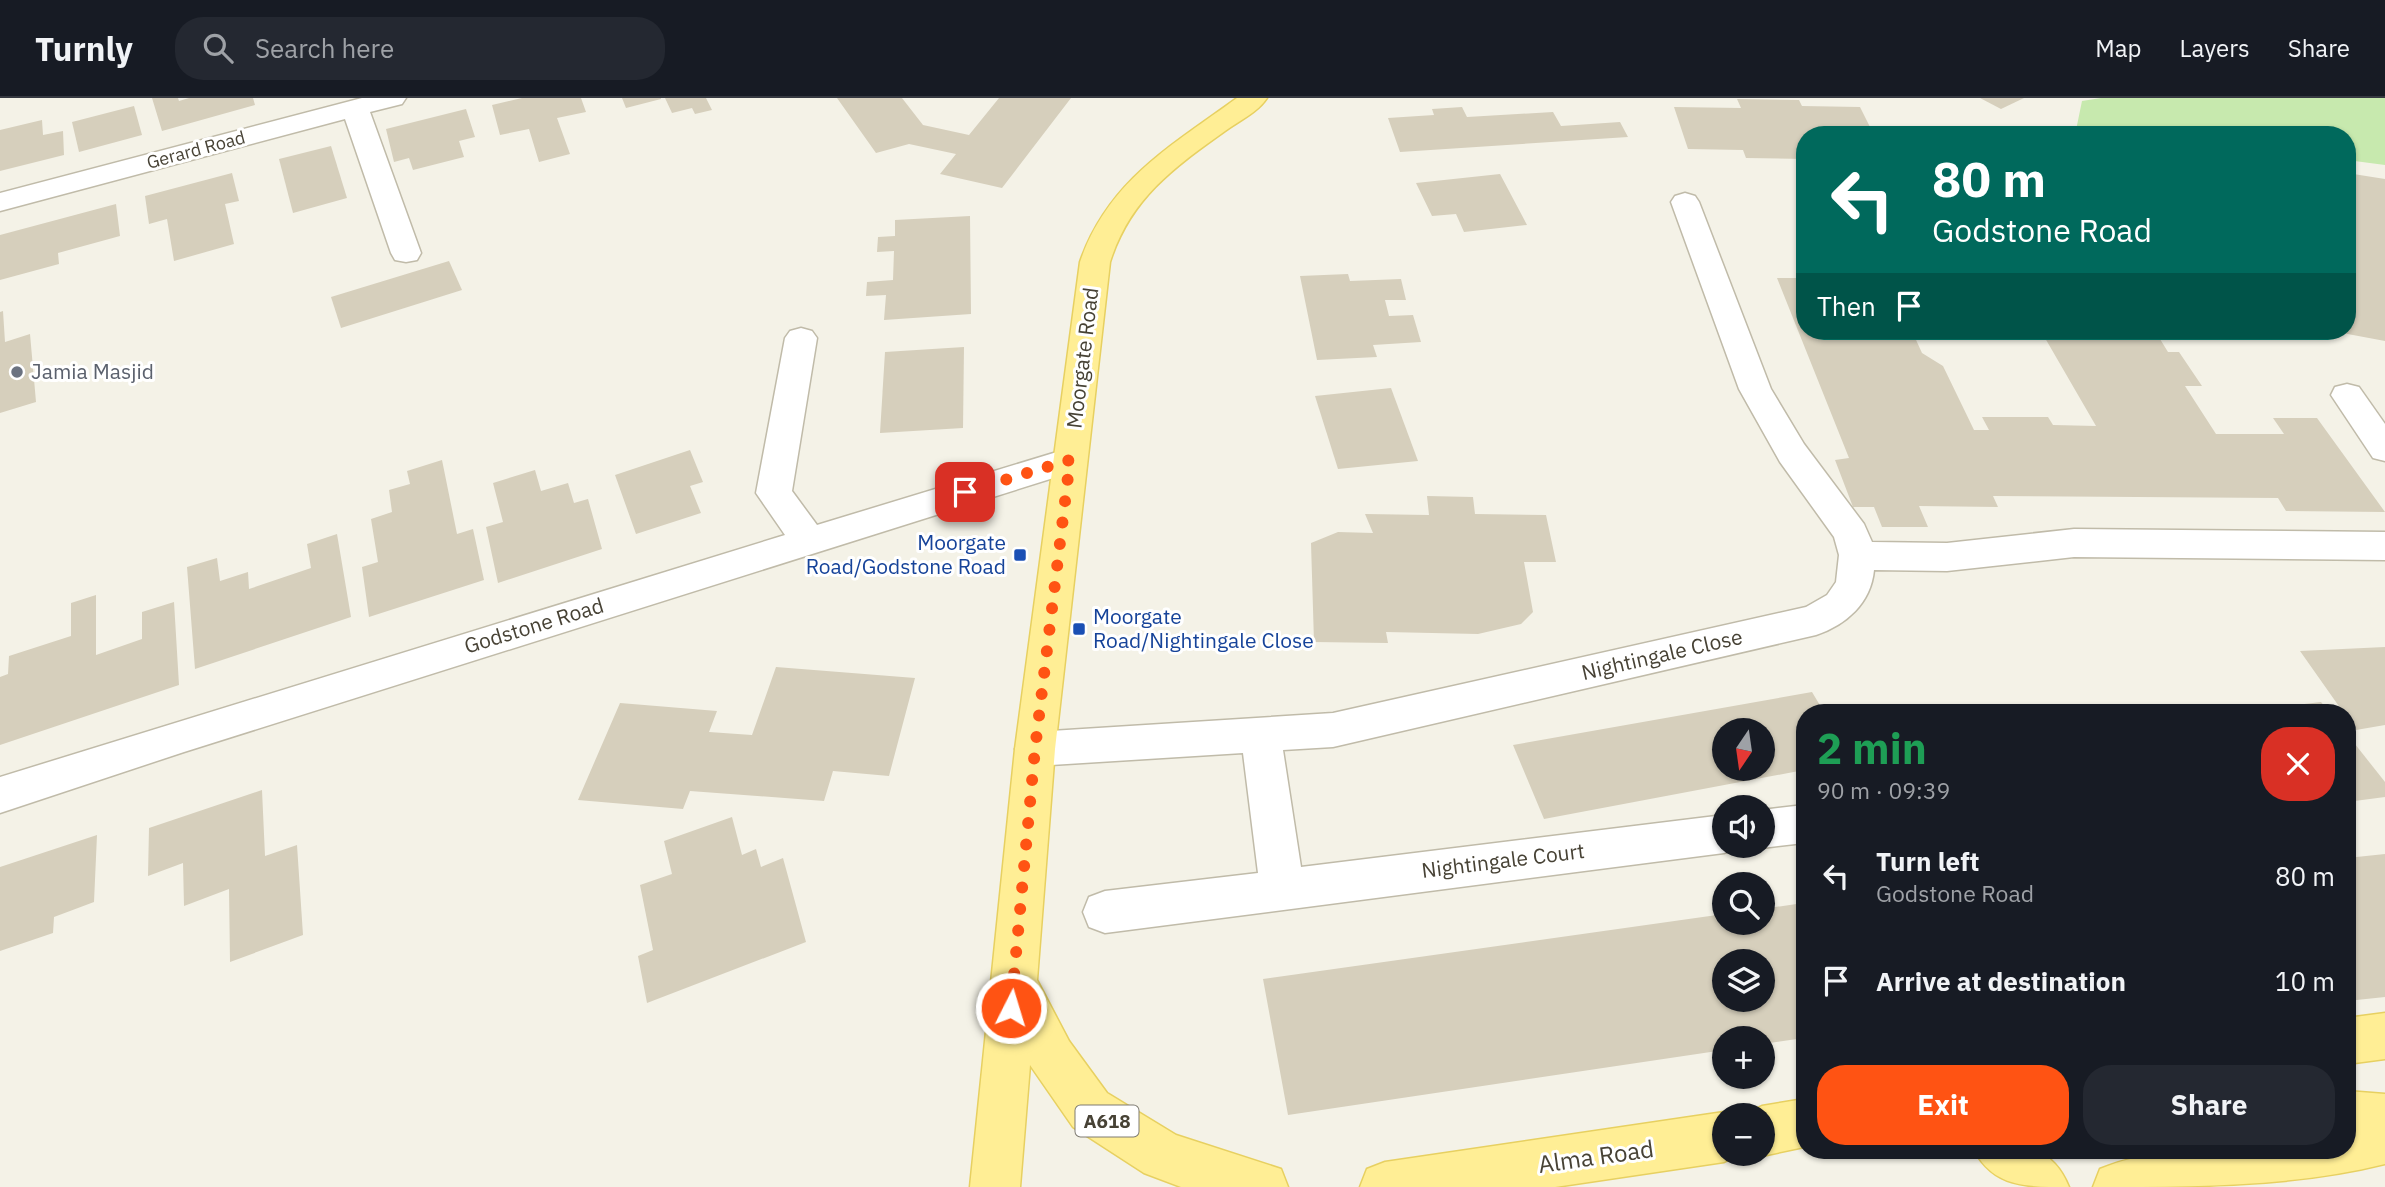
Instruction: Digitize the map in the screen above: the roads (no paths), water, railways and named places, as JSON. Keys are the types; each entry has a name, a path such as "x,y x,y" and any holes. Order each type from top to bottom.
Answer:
{"main road":[{"name":"Moorgate Road","path":"995,1187 1035,749 1095,262 1109,225 1132,194 1160,169 1254,98"},
{"name":"A618","path":"1013,981 1052,1058 1090,1110 1162,1155 1222,1177 1264,1187"},
{"path":"2356,1040 2385,1036"},
{"path":"2356,1116 2385,1119"},
{"path":"1775,1129 1796,1125"},
{"name":"Alma Road","path":"1385,1187 1712,1139"},
{"path":"2356,1149 2385,1139"},
{"path":"1775,1144 1796,1143"},
{"path":"1672,1146 1712,1145"},
{"path":"2010,1159 2044,1187"},
{"path":"2153,1173 2269,1159"}],"street":[{"name":"Gerard Road","path":"0,202 393,98"},
{"path":"355,108 407,253"},
{"path":"1685,202 1755,389 1792,453 1851,534 1857,555 1899,559 1958,556 2032,545 2074,543 2385,545"},
{"path":"801,338 774,493 809,541"},
{"path":"2347,395 2385,449"},
{"name":"Godstone Road","path":"0,795 1070,460"},
{"name":"Nightingale Close","path":"1035,749 1333,730 1816,620 1840,605 1854,585 1857,555"},
{"path":"1261,736 1282,889"},
{"path":"1775,827 1796,825"},
{"name":"Nightingale Court","path":"1105,912 1712,835"},
{"path":"2038,1159 2052,1187"}],"place":[{"name":"Jamia Masjid","path":"17,372"},
{"name":"Moorgate Road/Godstone Road","path":"1020,555"},
{"name":"Moorgate Road/Nightingale Close","path":"1079,629"}]}
